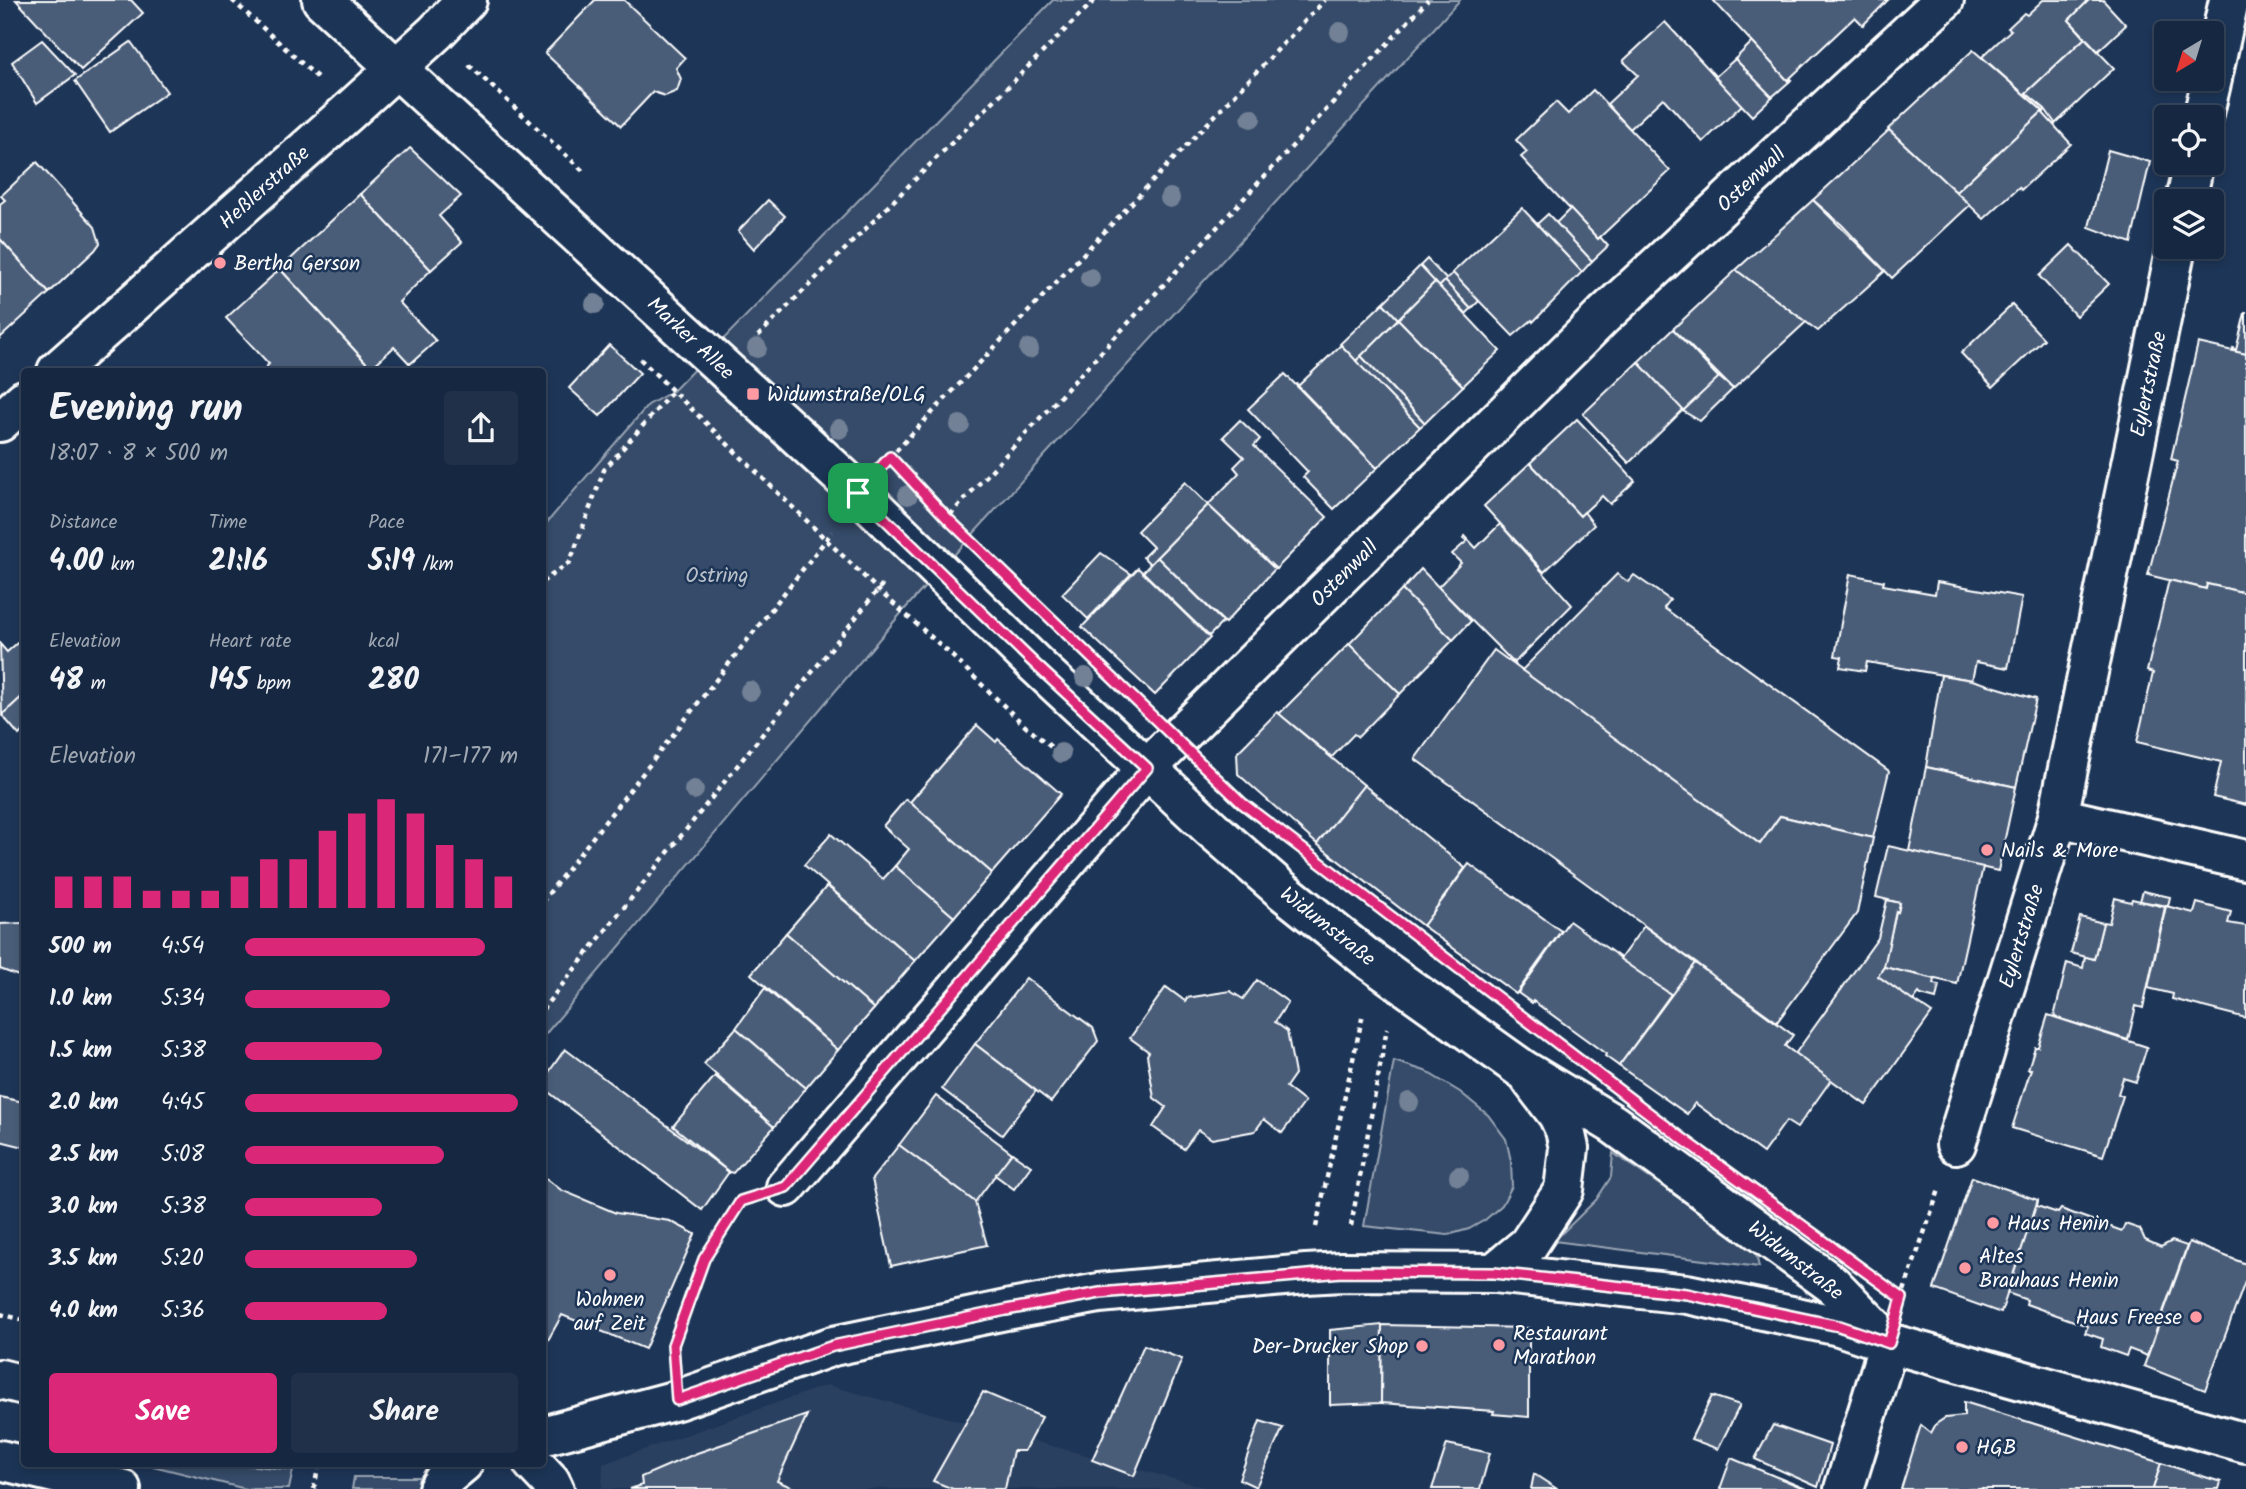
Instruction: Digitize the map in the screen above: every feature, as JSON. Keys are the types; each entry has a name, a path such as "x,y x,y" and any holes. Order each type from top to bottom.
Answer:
{"street":[{"name":"Marker Allee","path":"322,0 858,493 1147,768"},
{"name":"Heßlerstraße","path":"60,368 435,33 467,0"},
{"name":"Ostenwall","path":"786,1187 1147,768 1604,315 1944,0"},
{"path":"2224,23 2229,0"},
{"name":"Eylertstraße","path":"1956,1144 2058,817 2174,259"},
{"path":"0,422 21,403"},
{"name":"Widumstraße","path":"1147,768 1283,891 1368,959 1522,1069 1613,1124 1822,1276 1889,1343"},
{"path":"2058,817 2246,860"},
{"name":"Widumstraße","path":"1494,1273 1528,1245 1564,1190 1569,1148 1565,1130 1558,1115 1522,1069"},
{"name":"Widumstraße","path":"546,1435 677,1400 833,1346 1006,1310 1100,1293 1342,1272 1494,1273 1687,1294 1839,1326 1889,1343 2246,1443"},
{"path":"1844,1489 1889,1343"},
{"path":"0,1379 21,1384"},
{"path":"0,1460 21,1465"},
{"path":"29,1467 121,1489"},
{"path":"438,1489 445,1478 458,1467"},
{"path":"537,1467 554,1489"}],"path":[{"path":"232,0 260,27"},
{"path":"758,336 1096,0"},
{"path":"546,897 826,540 858,493 1325,0"},
{"path":"546,1005 877,589 1427,0"},
{"path":"435,33 587,175"},
{"path":"546,579 570,562 604,470 673,391"},
{"path":"1316,1225 1366,1003"},
{"path":"1342,1272 1390,1017"},
{"path":"1889,1343 1956,1144"},
{"path":"677,1400 673,1345 704,1259 741,1201 786,1187"},
{"path":"0,1314 21,1319"},
{"path":"314,1489 318,1467"}],"shaded area":[{"path":"827,1385 1211,1489 602,1489 603,1464"}],"green space":[{"name":"Ostring","path":"1053,0 1460,0 903,611 546,1033 546,524 648,405 673,391"},
{"path":"1394,1061 1425,1071 1460,1092 1488,1115 1506,1139 1511,1161 1512,1186 1502,1205 1485,1220 1469,1229 1448,1235 1364,1226"},
{"path":"1613,1153 1755,1250 1759,1267 1554,1241 1596,1200 1611,1177"},
{"path":"157,1467 264,1467 293,1470 289,1489 246,1489"},
{"path":"354,1477 419,1477 417,1489 352,1489"}],"building":[{"path":"16,0 131,0 143,13 81,70"},
{"path":"595,0 624,0 685,58 676,68 681,79 677,91 665,96 653,92 621,126 545,53"},
{"path":"1713,0 1888,0 1863,25 1855,17 1789,79 1789,82"},
{"path":"2043,0 2089,0 2069,20 2085,38 2026,93 2045,109 2044,112 1982,57 2011,30 2008,28 2024,13 2027,15"},
{"path":"2089,0 2103,0 2126,25 2098,51 2069,20"},
{"path":"1665,22 1742,105 1703,142 1663,98 1630,129 1607,104 1638,75 1623,61"},
{"path":"2085,38 2114,68 2054,125 2045,109 2026,93"},
{"path":"42,40 75,75 37,103 12,62"},
{"path":"131,42 167,92 110,132 75,81"},
{"path":"1752,42 1789,82 1772,97 1735,59"},
{"path":"1973,50 2043,111 1956,192 1888,129"},
{"path":"1735,59 1772,97 1752,116 1715,77"},
{"path":"1593,90 1670,171 1598,239 1521,157 1527,152 1516,140 1556,102 1568,114"},
{"path":"2042,112 2071,144 2021,190 2019,187 1984,219 1956,192"},
{"path":"1889,130 1970,205 1892,278 1842,225 1813,200"},
{"path":"410,148 461,196 439,216 462,242 431,270 360,194"},
{"path":"2108,150 2150,162 2131,243 2089,227"},
{"path":"37,162 95,227 100,243 49,293 0,239 0,204 5,200 1,196"},
{"path":"360,194 431,270 399,302 436,341 410,364 394,347 371,368 280,269"},
{"path":"768,200 785,216 754,249 738,231"},
{"path":"1813,200 1885,271 1818,331 1736,270"},
{"path":"1522,208 1582,272 1533,322 1532,320 1513,336 1452,273"},
{"path":"1570,209 1608,246 1592,261 1556,223"},
{"path":"1548,214 1592,261 1582,272 1537,224"},
{"path":"0,239 49,293 0,338"},
{"path":"2071,245 2109,284 2076,316 2039,276"},
{"path":"1427,259 1447,280 1439,287 1420,266"},
{"path":"1420,266 1435,282 1398,319 1383,303"},
{"path":"280,269 371,368 267,368 269,364 226,318"},
{"path":"1736,270 1806,322 1733,389 1673,329"},
{"path":"1453,273 1479,301 1471,309 1445,281"},
{"path":"1445,281 1471,309 1466,314 1439,287"},
{"path":"1435,282 1500,351 1463,386 1398,319"},
{"path":"1383,303 1398,319 1356,361 1340,344"},
{"path":"2012,305 2044,339 1993,387 1961,353"},
{"path":"2245,313 2246,354 2232,351 2233,348 2236,350"},
{"path":"1398,319 1463,386 1425,423 1361,356"},
{"path":"1673,329 1719,378 1683,411 1638,362"},
{"path":"2198,343 2246,354 2246,593 2207,584 2206,589 2148,575 2178,461 2171,459"},
{"path":"609,345 640,373 600,416 569,388"},
{"path":"1341,345 1420,427 1377,468 1296,384 1299,385"},
{"path":"1361,356 1425,423 1420,427 1356,361"},
{"path":"1638,362 1683,410 1629,463 1583,414"},
{"path":"1285,374 1377,468 1334,509 1303,477 1308,472 1248,409"},
{"path":"1719,377 1733,389 1700,421 1683,411"},
{"path":"1577,419 1635,481 1610,504 1602,496 1580,516 1530,463"},
{"path":"1240,420 1260,439 1254,446 1327,517 1276,569 1208,505 1239,473 1234,467 1244,457 1223,437"},
{"path":"1530,463 1580,516 1584,512 1594,525 1544,572 1484,506"},
{"path":"1185,482 1208,505 1150,564 1143,557 1153,547 1137,531"},
{"path":"1208,505 1275,569 1225,623 1157,557"},
{"path":"1500,524 1572,605 1514,663 1438,587 1461,563 1452,554 1467,541 1463,538 1465,536 1476,548"},
{"path":"1101,553 1131,574 1088,619 1062,594"},
{"path":"1157,557 1223,622 1209,636 1143,572"},
{"path":"1138,568 1210,638 1155,695 1082,627"},
{"path":"1421,569 1471,621 1453,640 1402,590"},
{"path":"1617,574 1628,582 1634,575 1670,600 1664,608 1889,771 1873,838 1780,816 1760,844 1521,671"},
{"path":"1850,574 1884,581 1883,585 1935,594 1937,582 2022,597 2008,668 1976,662 1972,680 1867,662 1865,671 1840,667 1842,657 1835,656"},
{"path":"2169,580 2206,589 2207,584 2246,593 2246,805 2213,797 2221,762 2137,742 2153,673 2147,671"},
{"path":"1402,590 1453,640 1400,694 1349,644"},
{"path":"21,640 21,698 2,715 0,644 7,652"},
{"path":"1349,644 1400,694 1358,737 1354,734 1332,757 1279,714"},
{"path":"1494,650 1760,844 1780,816 1873,838 1857,913 1777,1022 1415,759"},
{"path":"1941,675 1972,680 2036,699 2016,787 1926,767"},
{"path":"21,698 19,735 2,715"},
{"path":"1277,712 1364,785 1317,844 1238,774 1237,753"},
{"path":"977,725 996,742 998,739 1061,794 992,873 910,802"},
{"path":"1926,767 2016,787 1998,871 1909,851"},
{"path":"1364,785 1465,868 1423,926 1317,844"},
{"path":"906,799 992,873 954,917 895,866 909,849 883,826"},
{"path":"831,834 883,879 895,866 954,917 915,961 804,865"},
{"path":"1888,846 1983,867 1957,984 1883,967 1900,903 1876,897"},
{"path":"1469,864 1561,931 1516,994 1423,926"},
{"path":"827,886 915,961 874,1009 786,933"},
{"path":"2143,891 2170,897 2168,906 2140,901"},
{"path":"2115,898 2165,907 2143,1008 2136,1006 2128,1040 2054,1017 2067,963 2083,968 2085,956 2094,959 2103,922 2109,923"},
{"path":"1887,900 1900,903 1884,967 1878,976 1932,1013 1866,1105 1795,1054 1878,938"},
{"path":"2197,903 2231,912 2228,923 2246,926 2246,1018 2172,999 2173,994 2148,988 2166,906 2194,913"},
{"path":"2080,917 2103,923 2094,959 2071,953"},
{"path":"1569,921 1671,994 1619,1066 1533,1001 1532,1003 1518,993"},
{"path":"21,923 21,977 0,969 0,924"},
{"path":"1644,926 1695,963 1672,995 1620,959"},
{"path":"786,933 874,1009 838,1050 751,974"},
{"path":"1695,963 1793,1035 1785,1046 1831,1080 1797,1128 1786,1121 1763,1153 1695,1103 1687,1114 1619,1066"},
{"path":"1884,967 1935,979 1934,984 1939,985 1936,999 1919,993 1913,1001 1878,976"},
{"path":"1026,978 1093,1028 1098,1041 1051,1102 975,1044"},
{"path":"1257,980 1288,1002 1275,1022 1287,1031 1295,1074 1286,1087 1305,1102 1282,1133 1264,1119 1255,1131 1212,1139 1198,1130 1184,1149 1153,1127 1166,1107 1154,1098 1147,1055 1149,1052 1130,1038 1166,987 1185,1001 1187,998 1230,991 1243,999"},
{"path":"765,988 838,1050 806,1088 736,1028"},
{"path":"2048,1015 2147,1047 2136,1082 2123,1078 2118,1094 2123,1096 2103,1156 2012,1128 2031,1069 2028,1069 2035,1047 2038,1047"},
{"path":"736,1028 806,1088 774,1127 704,1064"},
{"path":"975,1044 1036,1091 1002,1135 942,1089"},
{"path":"565,1049 729,1172 702,1210 546,1090 546,1076"},
{"path":"715,1076 774,1127 733,1173 673,1126"},
{"path":"936,1096 1012,1153 975,1202 899,1145"},
{"path":"0,1097 21,1101 21,1146 0,1141"},
{"path":"899,1145 975,1202 987,1245 891,1266 872,1179"},
{"path":"1012,1153 1031,1166 1014,1189 995,1175"},
{"name":"Haus Henin","path":"1972,1177 2038,1200 2001,1313 1934,1289"},
{"name":"Wohnen auf Zeit","path":"546,1178 561,1190 616,1213 670,1221 695,1234 645,1349 562,1315 546,1344"},
{"path":"2038,1200 2037,1206 2058,1213 2061,1209 2122,1231 2125,1224 2140,1229 2145,1240 2161,1247 2172,1241 2187,1246 2147,1356 2129,1349 2126,1356 2101,1347 2103,1339 2085,1333 2088,1326 2026,1304 2027,1300 2007,1293"},
{"name":"Haus Freese","path":"2189,1242 2246,1264 2246,1279 2205,1390 2144,1366"},
{"path":"1382,1325 1381,1403 1330,1405 1330,1330"},
{"path":"1382,1325 1529,1328 1529,1417 1493,1414 1494,1411 1381,1403"},
{"path":"1144,1345 1182,1359 1134,1476 1092,1460"},
{"path":"983,1392 1042,1417 1024,1451 1013,1451 1005,1489 953,1489 933,1481"},
{"path":"1712,1396 1740,1405 1718,1449 1691,1439"},
{"path":"1964,1402 2161,1463 2153,1489 1901,1489 1921,1425 1931,1433 1936,1424 1945,1418 1964,1416"},
{"path":"807,1415 777,1481 796,1489 630,1489 642,1485 641,1477 697,1453"},
{"path":"1260,1421 1283,1428 1256,1487 1239,1479"},
{"path":"1773,1425 1830,1445 1818,1487 1755,1459"},
{"path":"1447,1444 1490,1453 1480,1489 1432,1489"},
{"path":"1731,1458 1806,1489 1720,1489"},
{"path":"2161,1463 2221,1482 2219,1489 2153,1489"},
{"path":"1534,1474 1557,1489 1531,1489"}],"place":[{"name":"Bertha Gerson","path":"220,263"},
{"name":"Widumstraße/OLG","path":"753,394"},
{"name":"Nails & More","path":"1987,850"},
{"name":"Haus Henin","path":"1993,1223"},
{"name":"Altes Brauhaus Henin","path":"1965,1268"},
{"name":"Wohnen auf Zeit","path":"610,1275"},
{"name":"Haus Freese","path":"2196,1317"},
{"name":"Restaurant Marathon","path":"1499,1345"},
{"name":"Der-Drucker Shop","path":"1422,1346"},
{"name":"HGB","path":"1962,1447"}],"route":[{"path":"890,457 947,518 1242,803 1683,1139 1902,1298 1889,1343 1839,1326 1687,1294 1494,1273 1342,1272 1100,1293 1006,1310 833,1346 677,1400 673,1345 704,1259 741,1201 786,1187 1147,768 858,493 890,457"}]}
